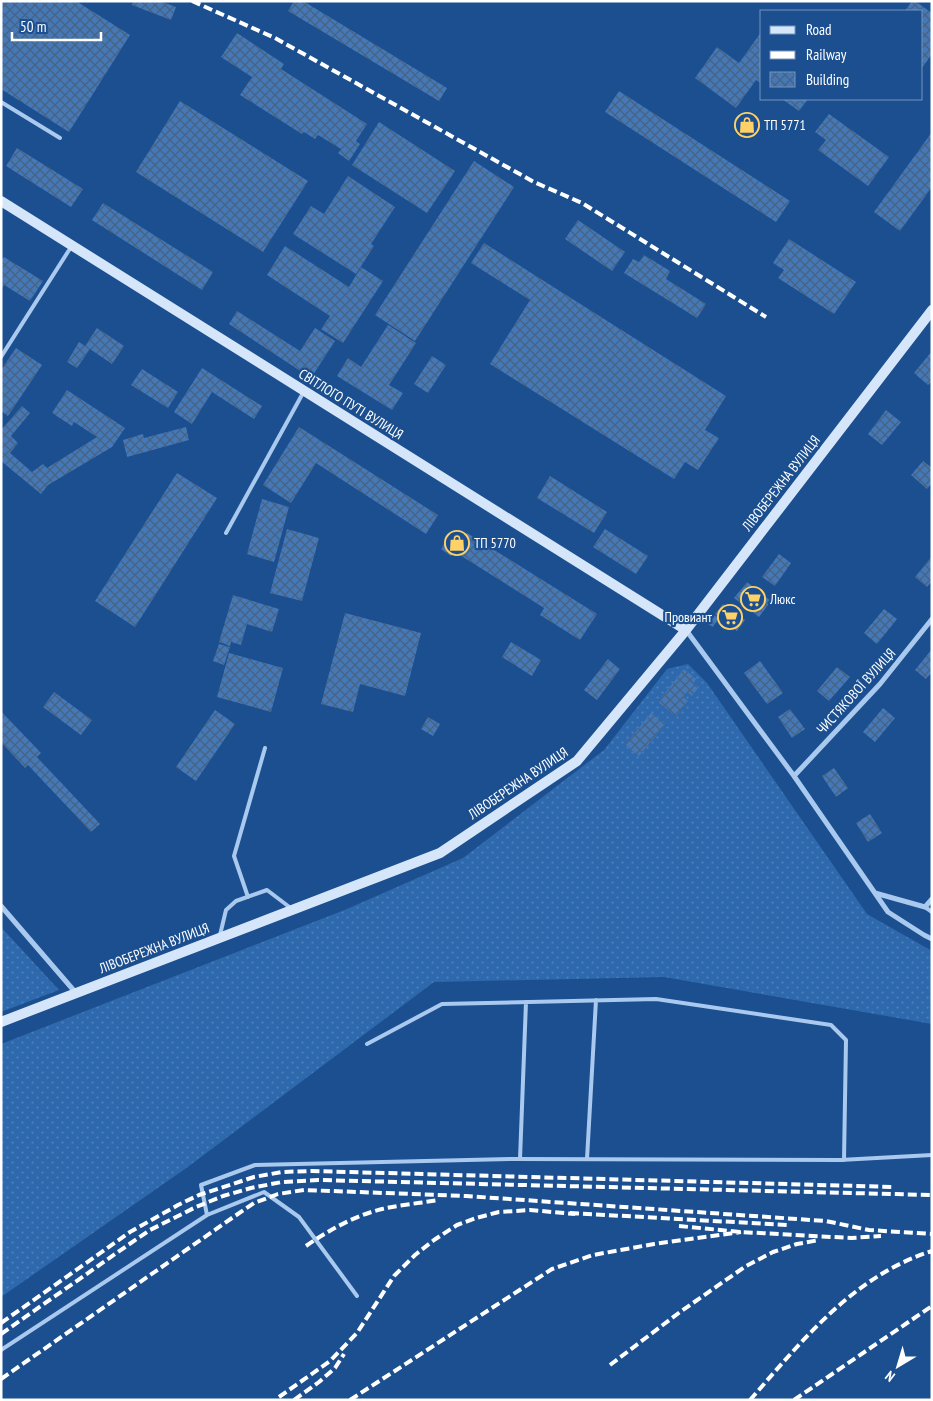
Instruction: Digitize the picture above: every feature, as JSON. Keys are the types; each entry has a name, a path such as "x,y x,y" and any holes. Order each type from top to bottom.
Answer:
{"main road":[{"name":"СВІТЛОГО ПУТІ ВУЛИЦЯ","path":"1,201 686,630"},
{"name":"ЛІВОБЕРЕЖНА ВУЛИЦЯ","path":"1,1022 440,852 577,761 686,630 930,317"}],"street":[{"name":"ЧИСТЯКОВОЇ ВУЛИЦЯ","path":"794,776 880,684 932,619"},
{"path":"686,630 794,776 888,912 932,939"},
{"path":"874,893 926,907 932,900"},
{"path":"1,906 76,993"}],"lane":[{"path":"1,102 60,138"},
{"path":"1,357 72,245"},
{"path":"226,533 304,391"},
{"path":"248,897 234,856 265,748"},
{"path":"220,938 226,910 236,901 267,890 292,910"},
{"path":"926,907 932,912"},
{"path":"367,1044 442,1004 656,999 831,1025 846,1040 844,1160"},
{"path":"587,1159 596,1000"},
{"path":"520,1159 526,1002"},
{"path":"207,1215 201,1185 255,1165 520,1159 844,1160 932,1154"},
{"path":"1,1350 207,1215 264,1192 299,1217 357,1296"}],"shaded area":[{"path":"688,664 707,683 867,914 932,951 932,1024 664,977 434,982 185,1169 1,1297 1,1044 347,909 463,858 604,750 667,669"},
{"path":"1,927 59,990 1,1012"}],"building":[{"path":"1,1 76,1 130,35 69,132 1,89"},
{"path":"133,1 160,1 176,7 171,20 132,5"},
{"path":"294,1 303,1 447,88 439,101 288,11"},
{"path":"912,1 915,1 932,13 932,54 923,67 923,10 906,10"},
{"path":"237,33 284,64 281,69 367,124 356,141 360,144 349,161 338,153 341,149 318,135 315,139 304,132 302,134 240,95 252,77 221,57"},
{"path":"760,34 760,83 756,80 736,108 695,78 717,47 739,63"},
{"path":"619,91 790,201 776,222 605,112"},
{"path":"783,100 807,100 799,111"},
{"path":"180,101 308,181 263,252 136,172"},
{"path":"829,114 889,157 868,186 818,150 826,140 815,132"},
{"path":"379,122 455,171 427,213 352,165"},
{"path":"932,132 932,187 900,231 874,212"},
{"path":"17,148 83,189 71,207 6,166"},
{"path":"474,161 514,187 415,341 375,315"},
{"path":"348,176 395,207 371,244 374,246 356,274 293,234 311,206 324,214"},
{"path":"103,203 213,272 202,290 92,220"},
{"path":"578,220 625,252 612,271 565,239"},
{"path":"789,239 856,282 834,314 778,278 784,270 773,263"},
{"path":"484,243 726,396 705,430 719,438 698,470 685,462 674,479 490,364 530,300 471,263"},
{"path":"285,246 349,287 361,267 383,281 343,343 321,329 330,316 267,275"},
{"path":"644,255 670,271 666,279 706,304 697,318 624,273 633,259 639,262"},
{"path":"4,257 43,281 30,301 4,285 1,289 1,261"},
{"path":"237,311 300,351 315,328 335,341 311,378 229,324"},
{"path":"388,325 416,343 389,385 403,393 392,410 337,376 348,358 361,367"},
{"path":"97,328 124,346 112,364 90,349 77,368 67,362 79,342 85,346"},
{"path":"16,348 42,365 8,416 1,411 1,370"},
{"path":"932,351 932,381 928,385 914,373"},
{"path":"432,356 446,365 428,393 414,384"},
{"path":"202,368 262,406 254,419 212,392 192,424 174,412"},
{"path":"142,369 178,392 168,408 131,385"},
{"path":"67,390 125,428 112,447 48,485 41,494 1,461 1,430 22,406 30,413 11,436 18,443 10,453 32,472 43,464 47,468 97,437 74,422 72,426 52,413"},
{"path":"886,410 901,422 882,445 868,434"},
{"path":"186,427 189,440 127,457 123,440 143,434 144,438"},
{"path":"299,427 438,515 426,534 316,463 291,503 263,485"},
{"path":"923,461 932,468 932,483 927,489 911,475"},
{"path":"177,473 217,498 135,627 95,601"},
{"path":"550,476 607,512 594,533 537,498"},
{"path":"262,499 289,507 274,562 247,554"},
{"path":"287,529 319,538 302,601 270,593"},
{"path":"605,529 648,556 636,574 593,547"},
{"path":"467,533 597,614 580,640 540,615 544,608 455,552"},
{"path":"449,535 459,542 451,556 441,549"},
{"path":"779,554 791,563 775,586 762,577"},
{"path":"932,556 932,581 927,587 915,577"},
{"name":"Люкс","path":"747,582 771,601 759,617 734,598"},
{"path":"233,595 279,609 272,632 247,624 241,645 231,642 230,646 219,642"},
{"name":"Провиант","path":"723,604 745,620 737,631 715,614"},
{"path":"884,609 897,619 877,644 864,633"},
{"path":"345,613 421,633 405,696 360,684 353,712 321,704"},
{"path":"715,615 719,618 713,627 708,624"},
{"path":"511,642 541,660 532,676 502,657"},
{"path":"219,644 230,647 224,665 213,661"},
{"path":"932,649 932,672 926,679 915,670"},
{"path":"229,653 283,668 271,712 217,697"},
{"path":"608,659 620,669 597,700 584,690"},
{"path":"760,661 783,693 767,704 744,673"},
{"path":"837,667 850,677 829,701 817,691"},
{"path":"684,669 696,679 693,684 698,688 692,696 687,692 683,697 688,701 676,716 658,702"},
{"path":"54,692 92,720 81,735 43,707"},
{"path":"883,708 895,718 875,742 863,732"},
{"path":"790,709 805,729 792,738 778,717"},
{"path":"215,710 235,724 196,781 176,767"},
{"path":"1,711 41,753 37,757 100,824 91,832 28,765 25,768 1,742"},
{"path":"651,713 665,724 639,756 625,745"},
{"path":"428,717 440,724 433,736 421,729"},
{"path":"834,768 848,788 836,797 822,776"},
{"path":"870,814 882,833 868,842 856,823"}],"railway":[{"path":"192,1 275,38 534,182 582,203 766,317"},
{"path":"1,1323 130,1232 178,1205 199,1195 254,1177 282,1172 312,1171 894,1187"},
{"path":"1,1334 150,1230 223,1196 282,1182 318,1180 932,1195"},
{"path":"1,1379 254,1203 278,1194 304,1190 466,1196 826,1221 869,1230 932,1234"},
{"path":"306,1246 342,1224 362,1215 396,1206 439,1200"},
{"path":"279,1397 330,1361 357,1333 394,1276 415,1255 457,1225 499,1212 530,1210 575,1214"},
{"path":"570,1213 787,1225"},
{"path":"679,1226 741,1232 851,1238 881,1236"},
{"path":"350,1400 552,1269 593,1255 654,1244 741,1232"},
{"path":"610,1365 680,1312 746,1266 773,1252 797,1244 819,1240"},
{"path":"750,1400 810,1333 854,1293 878,1276 904,1262 932,1251"},
{"path":"794,1400 932,1306"},
{"path":"294,1400 335,1368 344,1354"}],"place":[{"name":"ТП 5771","path":"747,125"},
{"name":"ТП 5770","path":"457,543"},
{"name":"Люкс","path":"753,599"},
{"name":"Провиант","path":"730,617"}]}
